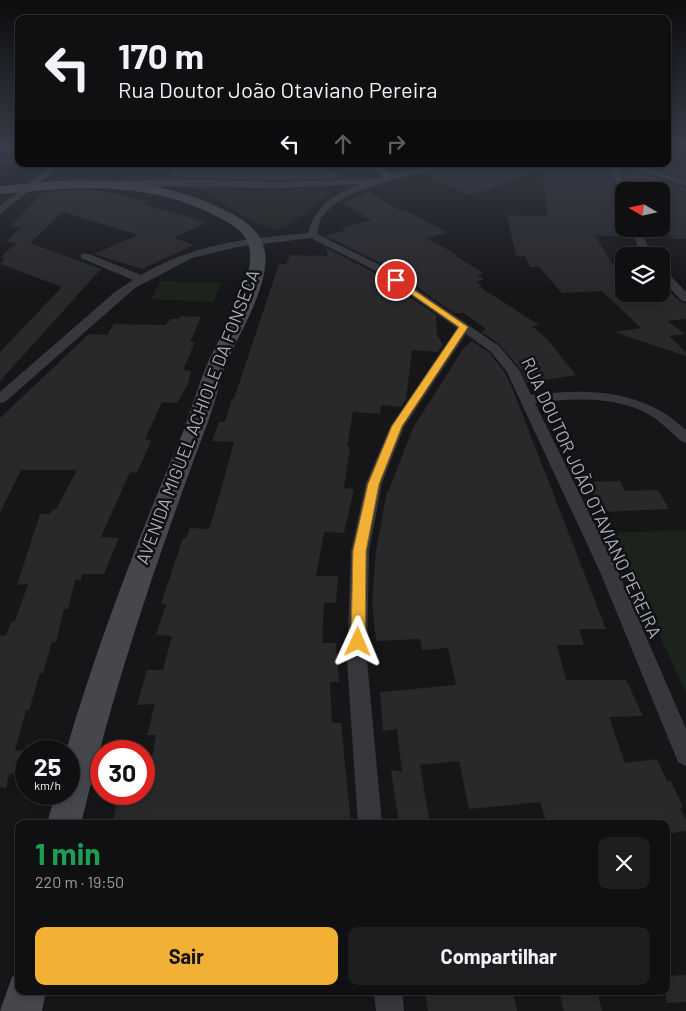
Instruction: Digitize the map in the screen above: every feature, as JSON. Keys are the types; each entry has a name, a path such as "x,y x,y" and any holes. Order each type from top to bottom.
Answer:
{"street":[{"path":"0,211 21,194"},
{"path":"172,194 213,209 239,223 255,242"},
{"path":"0,399 86,322 141,279 193,254 214,248 312,235 312,224 318,215 346,194"},
{"name":"RUA DOUTOR JOÃO OTAVIANO PEREIRA","path":"312,235 380,269 496,349 513,371 610,574 686,755"},
{"name":"AVENIDA MIGUEL ACHIOLE DA FONSECA","path":"65,820 75,776 152,532 199,418 218,362 256,270 258,251 255,242"},
{"path":"85,256 141,279"},
{"path":"670,282 686,299"},
{"path":"370,820 357,660 360,551 374,484 397,426 464,327"},
{"path":"527,400 564,395 608,396 637,404 658,414 686,438"},
{"path":"22,1011 25,995"},
{"path":"388,995 390,1011"}],"shaded area":[{"path":"208,194 328,194 293,223 282,229 274,230 255,223"},
{"path":"161,281 221,283 213,302 151,299"},
{"path":"686,530 686,693 613,533"}],"building":[{"path":"41,194 116,194 147,202 143,204 206,222 174,238 194,245 142,269 94,254 138,235 63,212 30,243 101,269 0,381 0,352 62,287 0,264 6,257 1,257 16,243 6,242 21,227 10,227"},
{"path":"364,194 373,194 401,211 407,211 447,232 427,238 459,256 456,256 483,273 477,275 484,279 476,282 483,286 480,287 539,325 532,326 547,339 576,375 527,383 521,370 500,345 482,332 486,329 464,313 454,313 385,265 325,236 346,230 342,228 371,220 343,203"},
{"path":"545,194 615,194 615,236 595,235 615,268 615,302 670,302 670,294 672,294 686,304 686,319 667,321 685,334 669,336 686,352 686,356 614,332 641,328 602,291 562,293 539,267 530,267 525,256 516,256 507,215 548,217"},
{"path":"670,194 686,194 686,239 673,239 670,234"},
{"path":"326,248 375,273 436,315 437,335 443,345 438,352 412,350 406,400 401,407 381,405 380,414 353,412 347,447 350,447 344,488 354,489 344,533 324,532 316,576 338,576 336,603 324,602 322,643 336,643 339,682 330,682 332,723 341,723 351,820 113,820 116,805 155,805 156,735 147,735 155,704 137,705 147,670 163,670 172,636 156,635 166,604 161,604 183,538 186,538 190,528 209,529 234,442 212,441 219,422 225,422 232,399 234,399 279,264 286,264 290,255 328,256"},
{"path":"180,316 201,317 190,342 195,342 183,370 191,371 188,384 177,403 162,402 145,439 151,441 137,473 130,472 101,537 119,538 104,574 82,574 81,580 75,580 68,609 64,609 56,642 52,642 29,710 26,710 18,740 15,740 15,774 9,774 6,788 0,787 0,636 6,635 11,622 15,621 28,584 17,585 40,514 50,514 53,509 56,509 77,470 21,470 0,513 0,418 89,334 107,335 114,324 165,325 171,319 179,319"},
{"path":"472,341 490,353 505,373 606,629 579,629 584,645 557,645 566,680 626,680 643,716 609,717 625,763 657,759 667,781 671,781 683,807 680,808 686,820 686,831 670,833 670,820 546,820 540,802 469,809 459,761 420,765 429,820 398,820 391,770 402,772 397,729 383,731 380,692 456,685 448,648 422,650 420,639 376,641 372,602 376,551 387,491 413,428 463,349"},
{"path":"620,481 625,491 658,490 669,509 602,512 588,482"},
{"path":"686,975 686,1002 666,1003 666,995 670,995 670,976"},
{"path":"426,995 514,995 517,1011 428,1011"},
{"path":"598,995 602,1011 564,1011 560,996"}],"route":[{"path":"358,642 360,551 374,484 397,426 426,386 464,327 396,280"}]}
